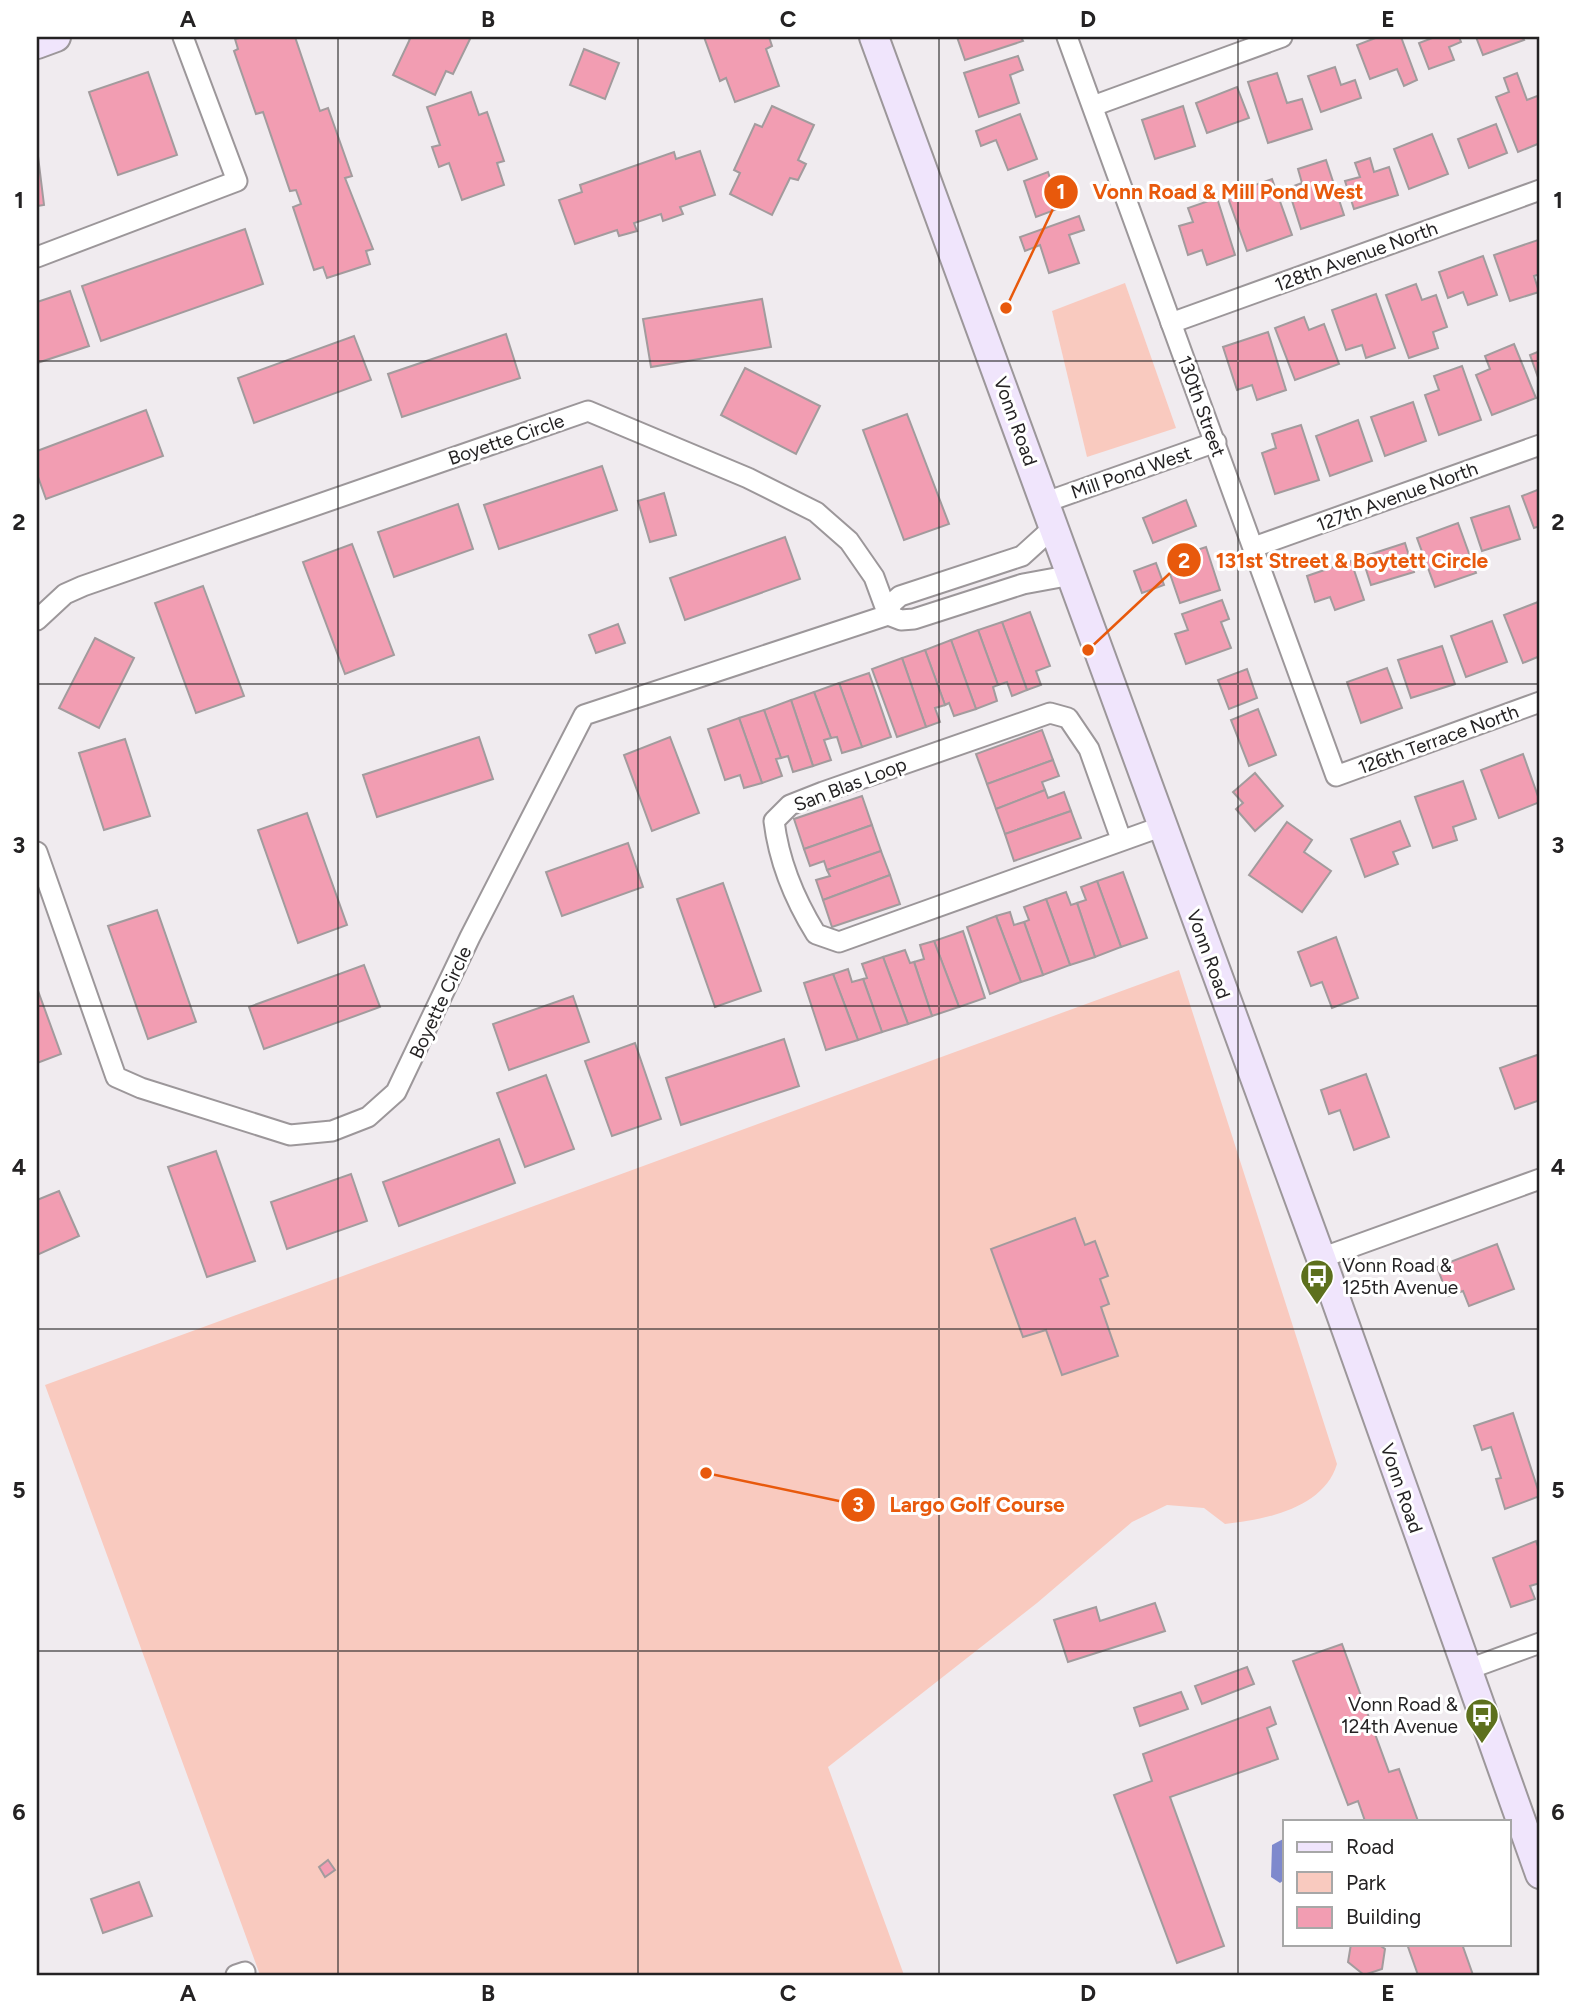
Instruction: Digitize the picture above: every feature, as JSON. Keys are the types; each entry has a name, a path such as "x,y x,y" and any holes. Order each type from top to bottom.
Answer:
{"street":[{"path":"37,44 56,37"},
{"path":"37,257 237,181 183,37"},
{"name":"Vonn Road","path":"874,37 1321,1258 1540,1874"},
{"name":"130th Street","path":"1067,37 1336,776"},
{"path":"1093,106 1283,37"},
{"name":"128th Avenue North","path":"1171,323 1540,190"},
{"name":"Boyette Circle","path":"37,620 65,594 83,586 588,411 748,478 816,512 849,541 874,577 888,615"},
{"name":"Mill Pond West","path":"1050,514 1216,442"},
{"name":"127th Avenue North","path":"1254,547 1540,445"},
{"name":"Boyette Circle","path":"888,615 892,603 900,596 1022,556 1050,514"},
{"name":"Boyette Circle","path":"37,852 52,888 116,1077 290,1135 332,1131 368,1117 396,1092 470,937 584,715 888,615 901,621 914,619 1023,584 1072,575"},
{"name":"126th Terrace North","path":"1336,776 1540,702"},
{"name":"San Blas Loop","path":"1121,839 1089,749 1068,718 1050,713 823,792 790,805 774,821 776,843 798,904 816,934 839,942 1163,826"},
{"path":"1321,1258 1540,1179"},
{"path":"1466,1670 1540,1643"}],"green space":[{"path":"1125,283 1176,428 1087,457 1052,311"},
{"path":"1179,970 1337,1464 1320,1491 1291,1509 1275,1515 1225,1524 1204,1508 1167,1505 1132,1522 1037,1603 828,1767 904,1975 260,1975 45,1385"}],"water":[{"path":"1283,1839 1283,1881 1280,1883 1271,1877 1272,1845"}],"building":[{"path":"295,37 320,111 328,108 352,176 345,178 373,249 366,251 370,264 327,278 323,267 314,270 293,207 301,204 296,190 290,191 263,112 256,114 234,51 238,49 235,39"},
{"path":"406,37 471,37 453,74 446,71 435,95 393,75 410,39"},
{"path":"704,37 769,37 772,46 766,49 779,86 735,102 726,78 720,81"},
{"path":"957,37 1021,37 1023,41 965,60"},
{"path":"1378,37 1401,37 1417,80 1404,86 1397,69 1370,79 1357,45"},
{"path":"1435,37 1459,37 1461,42 1449,47 1454,60 1429,69 1419,43"},
{"path":"1476,37 1522,37 1524,40 1483,55"},
{"path":"584,49 619,63 605,99 570,85"},
{"path":"1018,56 1023,70 1010,75 1019,103 979,117 964,73"},
{"path":"1335,67 1341,85 1355,80 1361,98 1321,112 1308,76"},
{"path":"148,72 177,155 118,175 89,92"},
{"path":"1277,73 1287,103 1302,99 1312,129 1268,143 1248,82"},
{"path":"1517,73 1527,100 1540,95 1540,143 1518,152 1496,97 1509,92 1504,78"},
{"path":"1237,87 1249,118 1207,133 1196,103"},
{"path":"471,92 479,115 487,112 504,161 497,163 504,185 462,200 449,163 439,167 432,147 440,145 427,107"},
{"path":"772,106 814,125 798,160 806,164 798,180 790,178 772,215 730,194 740,173 734,170 755,124 762,127"},
{"path":"1183,106 1195,146 1155,159 1142,120"},
{"path":"1020,114 1037,159 1008,170 996,140 981,146 976,131"},
{"path":"1496,124 1507,153 1469,168 1458,139"},
{"path":"1432,134 1448,174 1409,189 1394,149"},
{"path":"37,148 44,205 37,206"},
{"path":"700,151 715,195 680,207 683,214 663,221 661,214 634,223 637,231 619,236 617,230 575,244 559,200 582,192 580,185 674,152 676,159"},
{"path":"1370,158 1374,172 1389,167 1398,195 1354,209 1345,181 1360,177 1355,163"},
{"path":"1326,160 1344,215 1301,229 1288,188 1302,183 1298,169"},
{"path":"1048,172 1060,208 1036,217 1024,181"},
{"path":"1272,179 1292,235 1247,251 1227,195"},
{"path":"1217,198 1235,255 1207,265 1202,250 1188,255 1179,226 1193,222 1188,208"},
{"path":"1079,216 1084,230 1069,235 1079,263 1049,273 1040,245 1025,251 1020,237"},
{"path":"245,229 263,284 101,341 82,286"},
{"path":"1538,240 1540,274 1534,276 1539,292 1510,301 1494,255"},
{"path":"1483,256 1497,295 1468,305 1463,292 1448,298 1439,272"},
{"path":"1416,284 1422,300 1436,295 1447,327 1433,332 1438,348 1409,358 1386,295"},
{"path":"70,291 89,346 37,363 37,302"},
{"path":"1376,294 1395,348 1366,358 1362,345 1346,350 1332,310"},
{"path":"762,299 771,347 651,367 643,319"},
{"path":"1304,317 1309,330 1324,324 1339,364 1295,380 1275,328"},
{"path":"1268,332 1286,390 1257,400 1252,385 1237,390 1223,347"},
{"path":"506,334 520,378 402,417 388,374"},
{"path":"354,336 371,380 254,423 238,378"},
{"path":"1514,344 1536,398 1492,415 1476,375 1490,369 1485,356"},
{"path":"1540,351 1540,383 1530,355"},
{"path":"1462,366 1481,420 1439,435 1425,395 1439,390 1434,376"},
{"path":"745,368 820,406 796,454 721,415"},
{"path":"1413,402 1426,441 1385,456 1371,417"},
{"path":"146,410 163,456 46,499 37,474 37,451"},
{"path":"907,414 949,524 904,540 863,430"},
{"path":"1358,420 1372,461 1330,476 1316,436"},
{"path":"1301,425 1319,480 1275,494 1262,453 1276,448 1272,434"},
{"path":"602,466 617,510 499,549 484,505"},
{"path":"1540,489 1540,526 1534,528 1522,496"},
{"path":"664,493 676,535 650,542 638,501"},
{"path":"1186,500 1196,526 1153,543 1143,518"},
{"path":"458,504 473,549 394,577 378,532"},
{"path":"1509,506 1520,539 1482,551 1471,518"},
{"path":"1458,523 1476,573 1435,587 1417,538"},
{"path":"785,537 800,579 685,620 670,578"},
{"path":"1405,543 1414,572 1371,585 1362,557"},
{"path":"352,544 394,655 345,674 303,562"},
{"path":"1206,547 1220,590 1180,603 1170,574 1184,570 1179,556"},
{"path":"1351,561 1364,600 1335,610 1330,597 1315,602 1307,576"},
{"path":"1156,563 1164,585 1142,593 1134,571"},
{"path":"203,586 244,696 196,713 155,603"},
{"path":"1222,600 1229,619 1221,622 1231,648 1186,664 1175,634 1188,630 1182,614"},
{"path":"1538,602 1540,656 1523,663 1504,615"},
{"path":"1030,612 1050,666 1036,671 1041,685 1027,690 1002,622"},
{"path":"1492,621 1507,662 1466,677 1451,636"},
{"path":"1002,622 1027,690 1012,696 1007,682 998,685 978,630"},
{"path":"618,624 625,643 596,653 589,635"},
{"path":"978,630 998,685 993,687 997,701 976,709 951,640"},
{"path":"95,638 134,658 99,728 59,708"},
{"path":"951,640 976,709 954,716 949,703 945,705 925,650"},
{"path":"1442,646 1455,684 1411,698 1398,660"},
{"path":"925,650 945,705 935,708 940,722 926,727 902,658"},
{"path":"902,658 926,727 897,737 872,669"},
{"path":"1387,668 1402,708 1361,723 1347,682"},
{"path":"1247,669 1257,698 1229,709 1218,680"},
{"path":"869,673 891,737 862,747 839,683"},
{"path":"839,683 862,747 842,753 837,737 831,738 814,692"},
{"path":"814,692 831,738 824,740 831,760 813,766 791,700"},
{"path":"791,700 813,766 793,772 788,756 781,758 764,710"},
{"path":"1258,709 1276,755 1249,766 1231,720"},
{"path":"764,710 781,758 776,759 782,776 762,783 739,718"},
{"path":"739,718 762,783 744,788 740,775 725,780 708,729"},
{"path":"1042,730 1053,760 987,784 976,754"},
{"path":"479,737 493,779 377,817 363,775"},
{"path":"670,737 699,813 652,831 624,755"},
{"path":"125,739 150,816 104,830 79,753"},
{"path":"1523,754 1540,802 1499,818 1481,770"},
{"path":"1053,760 1059,776 1042,782 1045,790 996,809 987,784"},
{"path":"1255,773 1283,806 1255,831 1236,809 1243,803 1233,792"},
{"path":"1463,781 1476,819 1453,827 1457,840 1433,848 1415,797"},
{"path":"1045,790 1048,798 1064,792 1071,811 1005,834 996,809"},
{"path":"862,796 872,825 804,849 794,819"},
{"path":"1071,811 1081,838 1014,861 1005,834"},
{"path":"307,813 347,925 298,943 258,830"},
{"path":"1400,821 1410,846 1393,852 1398,864 1365,877 1351,839"},
{"path":"1287,822 1312,840 1304,852 1331,871 1302,912 1249,875"},
{"path":"872,825 881,851 827,870 824,861 810,866 804,849"},
{"path":"628,843 643,887 562,916 546,872"},
{"path":"881,851 890,875 823,900 816,880 830,876 827,870"},
{"path":"1123,872 1147,938 1121,947 1097,881"},
{"path":"890,875 900,904 832,927 823,900"},
{"path":"1097,881 1121,947 1095,957 1077,903 1086,900 1081,887"},
{"path":"723,883 761,991 715,1007 677,899"},
{"path":"1066,892 1071,905 1077,903 1095,957 1070,965 1046,899"},
{"path":"1046,899 1070,965 1043,975 1024,922 1029,920 1024,907"},
{"path":"157,910 196,1022 148,1039 108,926"},
{"path":"1010,912 1014,925 1024,922 1043,975 1021,982 996,916"},
{"path":"996,916 1021,982 990,994 967,927"},
{"path":"963,931 985,998 959,1007 934,941"},
{"path":"1336,937 1358,998 1332,1008 1322,982 1311,986 1298,952"},
{"path":"934,941 959,1007 932,1016 914,962 924,959 920,945"},
{"path":"905,950 910,963 914,962 932,1016 908,1024 883,957"},
{"path":"883,957 908,1024 882,1032 863,979 867,978 862,964"},
{"path":"364,965 380,1007 264,1049 249,1007"},
{"path":"848,969 852,982 863,979 882,1032 858,1040 833,974"},
{"path":"833,974 858,1040 826,1050 804,983"},
{"path":"37,988 61,1054 37,1063"},
{"path":"573,996 589,1042 509,1070 493,1024"},
{"path":"784,1039 799,1086 681,1125 666,1078"},
{"path":"635,1043 661,1119 612,1136 585,1061"},
{"path":"1540,1054 1540,1100 1515,1109 1500,1068"},
{"path":"1366,1074 1389,1137 1354,1150 1340,1110 1329,1114 1321,1090"},
{"path":"546,1075 574,1149 525,1167 497,1093"},
{"path":"499,1139 515,1183 399,1226 383,1182"},
{"path":"216,1151 255,1261 207,1277 168,1167"},
{"path":"351,1174 367,1221 287,1249 271,1202"},
{"path":"59,1191 79,1236 37,1255 37,1200"},
{"path":"1075,1218 1085,1245 1095,1241 1108,1276 1100,1279 1109,1304 1101,1307 1118,1356 1062,1375 1046,1330 1023,1337 991,1249"},
{"path":"1497,1244 1514,1289 1469,1306 1463,1291 1448,1296 1437,1267"},
{"path":"1513,1413 1540,1496 1505,1509 1496,1479 1501,1478 1491,1447 1482,1450 1474,1426"},
{"path":"1536,1541 1540,1552 1540,1583 1530,1586 1535,1599 1511,1607 1493,1558"},
{"path":"1155,1603 1165,1631 1068,1662 1054,1620 1096,1607 1100,1621"},
{"path":"1342,1644 1389,1772 1399,1769 1418,1820 1365,1820 1358,1801 1348,1805 1293,1661"},
{"path":"1247,1667 1254,1684 1202,1704 1195,1686"},
{"path":"1181,1692 1188,1709 1140,1726 1134,1708"},
{"path":"1270,1707 1276,1724 1267,1728 1278,1759 1170,1797 1224,1946 1177,1963 1114,1795 1152,1781 1143,1754"},
{"path":"328,1860 335,1870 325,1877 319,1867"},
{"path":"139,1882 152,1916 103,1933 91,1899"},
{"path":"1351,1946 1381,1946 1385,1949 1382,1969 1364,1975 1348,1962"},
{"path":"1408,1946 1463,1946 1473,1975 1418,1975"}],"place":[{"name":"Vonn Road & Mill Pond West","path":"1006,308"},
{"name":"131st Street & Boytett Circle","path":"1088,650"},
{"name":"Vonn Road & 125th Avenue","path":"1317,1306"},
{"name":"Largo Golf Course","path":"706,1473"},
{"name":"Vonn Road & 124th Avenue","path":"1482,1745"}]}
